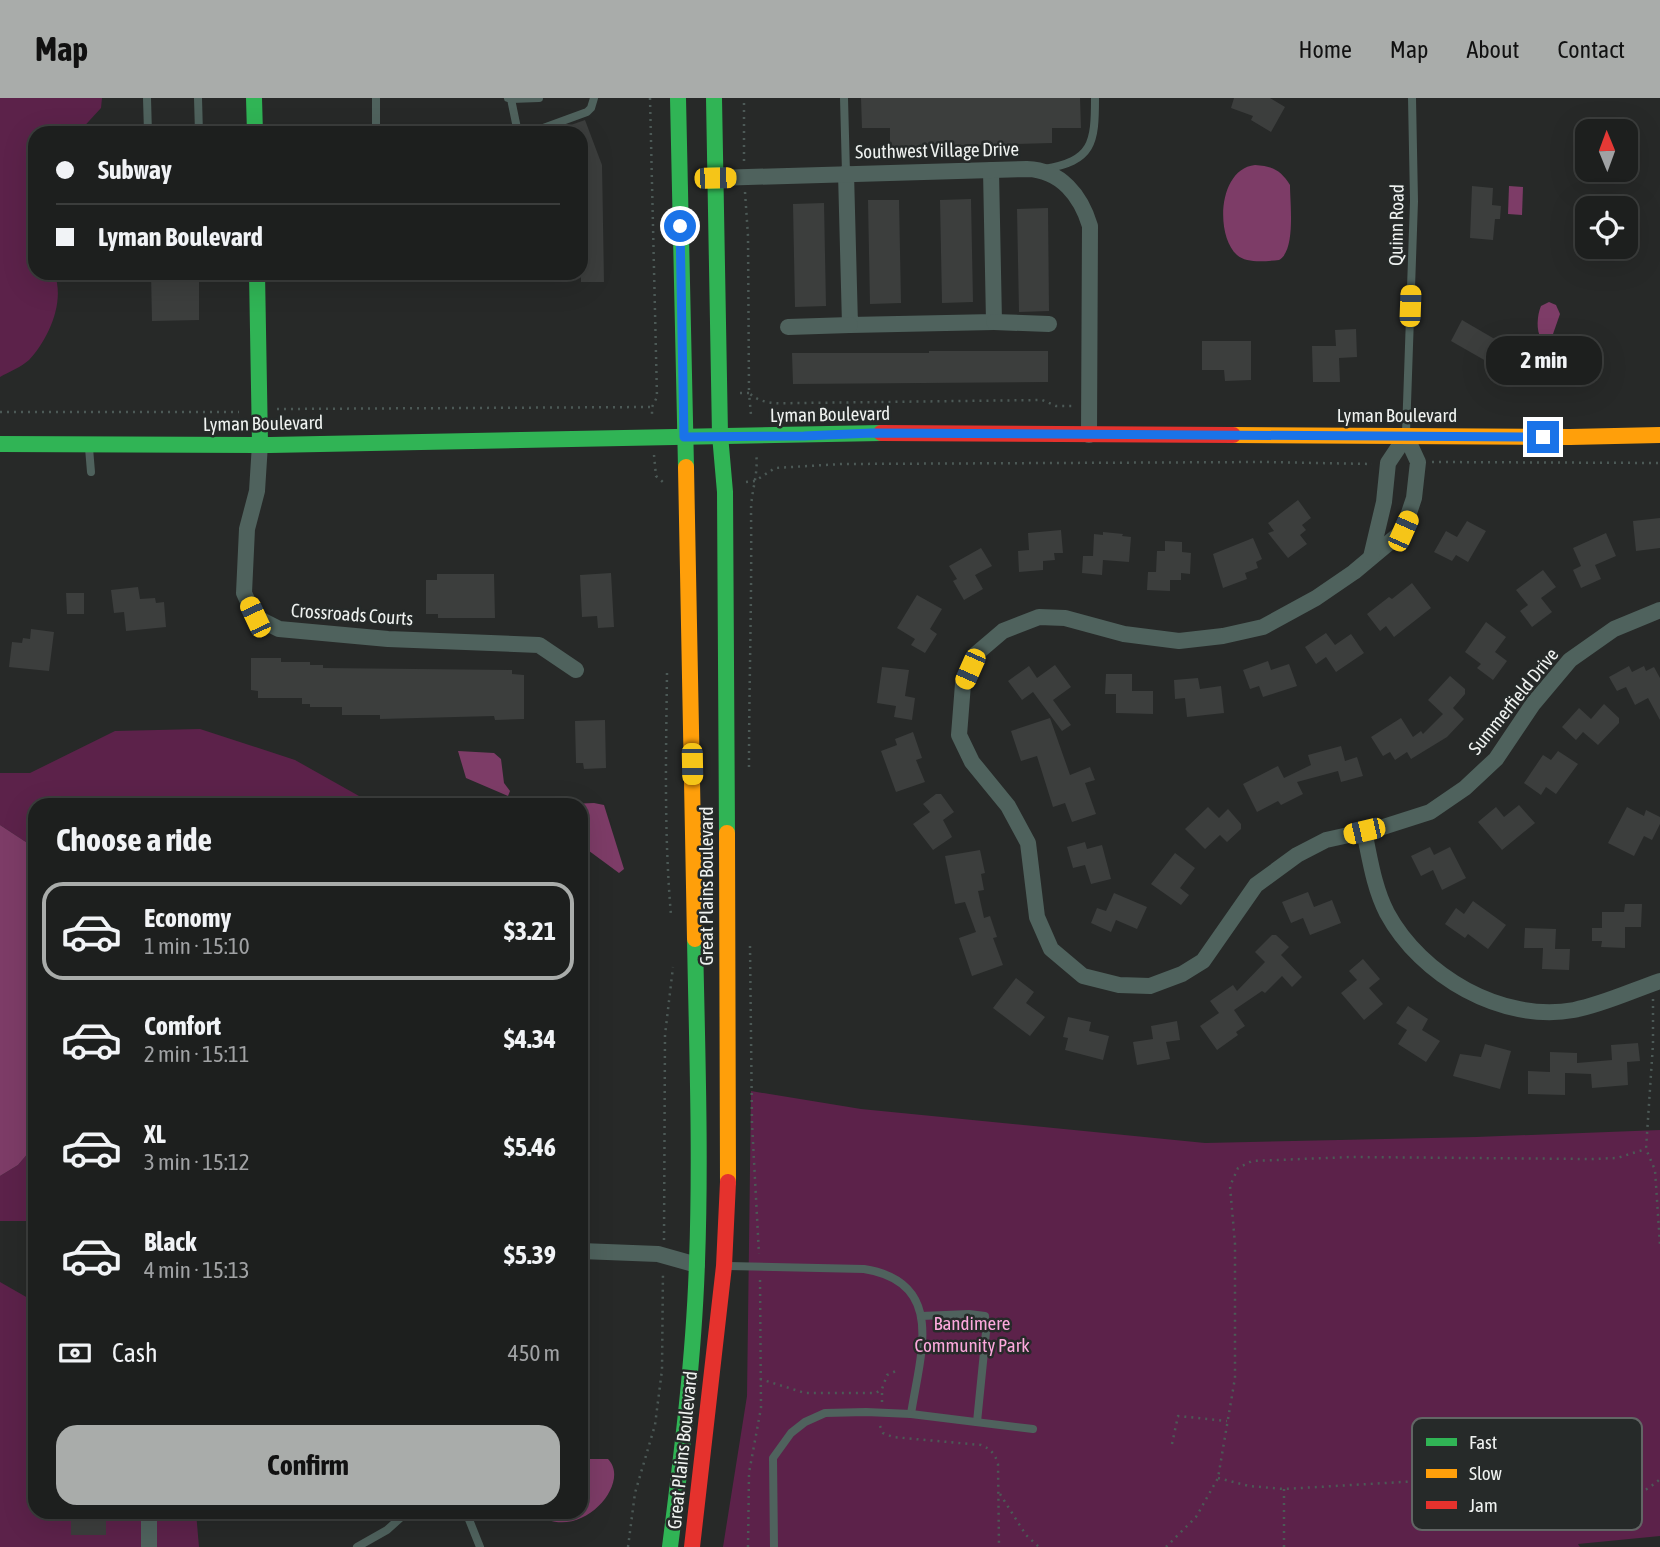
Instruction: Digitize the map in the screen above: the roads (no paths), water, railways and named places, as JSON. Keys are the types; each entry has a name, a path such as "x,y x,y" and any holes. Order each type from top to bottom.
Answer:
{"main road":[{"path":"254,98 255,126"},
{"name":"Great Plains Boulevard","path":"670,1547 687,1399 697,1265 698,1175 678,98"},
{"name":"Great Plains Boulevard","path":"692,1547 711,1399 724,1266 728,1172 725,487 720,435 714,98"},
{"path":"257,280 260,443"},
{"name":"Lyman Boulevard","path":"0,444 260,443 720,435 1660,435"}],"street":[{"name":"Southwest Village Drive","path":"715,178 1041,169 1057,177 1071,189 1083,207 1090,226 1088,435"},
{"path":"991,170 994,322"},
{"path":"846,173 850,325"},
{"path":"788,327 994,322 1049,324"},
{"path":"1371,557 1384,502 1388,463 1406,436"},
{"name":"Summerfield Drive","path":"1406,436 1418,462 1414,498 1403,531 1354,572 1316,598 1263,627 1223,636 1179,641 1124,634 1065,618 1039,617 1003,631 976,654 963,684 959,735 972,762 1008,806 1028,843 1037,917 1051,949 1083,976 1119,985 1150,986 1182,974 1203,961 1256,885 1297,855 1326,840 1430,812 1465,789 1496,759 1533,704 1570,660 1614,629 1660,610"},
{"name":"Crossroads Courts","path":"260,443 257,491 247,528 244,593 255,617 279,629 388,639 539,645 576,670"},
{"path":"1364,831 1374,878 1388,914 1420,958 1449,981 1494,1004 1532,1012 1573,1010 1611,1000 1657,982"},
{"path":"588,1251 664,1255 697,1265"},
{"path":"149,1519 149,1547"}],"lane":[{"path":"147,98 148,126"},
{"path":"198,98 199,126"},
{"path":"376,98 376,126"},
{"path":"516,126 510,98 539,98"},
{"path":"549,126 587,112 594,98"},
{"path":"844,98 846,173"},
{"path":"1041,169 1065,165 1087,149 1093,139 1095,127 1095,98"},
{"name":"Quinn Road","path":"1406,436 1414,201 1412,98"},
{"path":"89,445 91,472"},
{"path":"697,1265 818,1266 880,1272 895,1278 909,1288 924,1326 911,1414"},
{"path":"921,1315 985,1316 986,1332 977,1422"},
{"path":"774,1547 774,1458 781,1445 805,1422 825,1413 881,1412 1033,1429"},
{"path":"357,1547 387,1530 399,1519"},
{"path":"469,1519 480,1547"}],"park label":[{"name":"Bandimere Community Park","path":"972,1334"}]}
